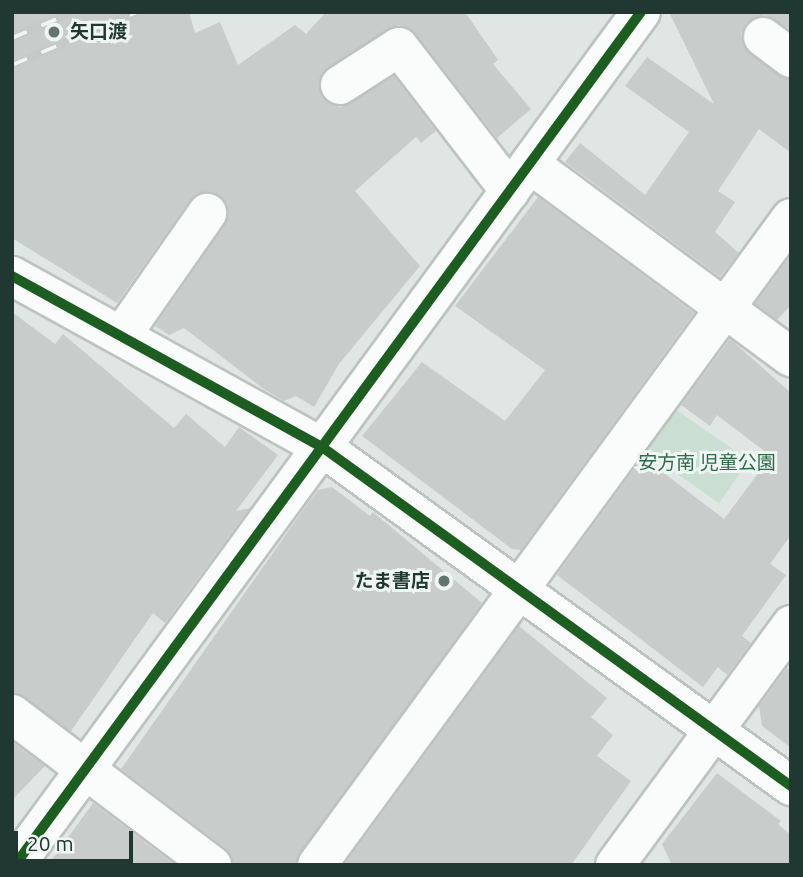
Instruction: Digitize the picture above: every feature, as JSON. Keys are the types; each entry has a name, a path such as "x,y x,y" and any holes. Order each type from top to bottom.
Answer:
{"street":[{"path":"15,865 641,12"},
{"path":"340,85 399,47 520,177 725,309 791,357"},
{"path":"122,335 207,213"},
{"path":"317,865 791,218"},
{"path":"12,276 322,447 791,786"},
{"path":"615,865 791,625"},
{"path":"12,714 87,767 212,865"}],"green space":[{"name":"安方南 児童公園","path":"671,406 749,460 719,503 641,449"}],"building":[{"path":"12,12 189,12 195,33 220,22 238,65 295,25 306,34 326,12 465,12 498,60 493,64 531,109 497,138 416,34 398,25 321,74 321,96 340,107 394,76 436,131 421,143 416,137 355,191 420,266 339,364 314,407 296,396 284,401 265,390 184,328 169,335 155,326 225,225 227,204 219,195 198,193 190,200 117,303 12,238"},
{"path":"669,12 791,12 791,30 765,15 746,23 741,34 750,54 791,79 791,153 759,129 718,191 735,202 715,232 739,253 720,277 565,162 580,143 645,195 689,132 625,86 647,57 714,104"},
{"path":"538,197 694,313 521,550 512,549 362,436 422,362 505,421 545,370 455,306"},
{"path":"791,255 791,305 777,320 755,304"},
{"path":"12,312 55,344 63,334 174,428 186,414 225,447 239,427 278,455 236,511 250,508 165,623 153,613 71,731 12,693"},
{"path":"730,339 791,393 791,535 770,564 786,575 742,636 751,643 727,675 718,667 703,687 557,575 643,457 724,519 771,456 717,415 710,426 681,405"},
{"path":"332,487 370,516 373,512 482,603 295,865 233,865 225,848 121,769 303,510 318,490"},
{"path":"519,626 607,698 591,717 613,735 597,756 631,781 571,865 344,865"},
{"path":"787,668 791,671 791,748 762,726 759,706"},
{"path":"12,742 45,766 12,800"},
{"path":"717,773 781,821 778,824 791,835 791,865 672,865 662,844"},
{"path":"93,803 175,865 48,865"}],"railway":[{"path":"12,38 73,12"},
{"path":"12,65 137,12"}],"cycle path":[{"path":"15,865 641,12"},
{"path":"12,276 322,447 791,786"}],"place":[{"name":"矢口渡","path":"54,32"},
{"name":"たま書店","path":"444,581"}]}
